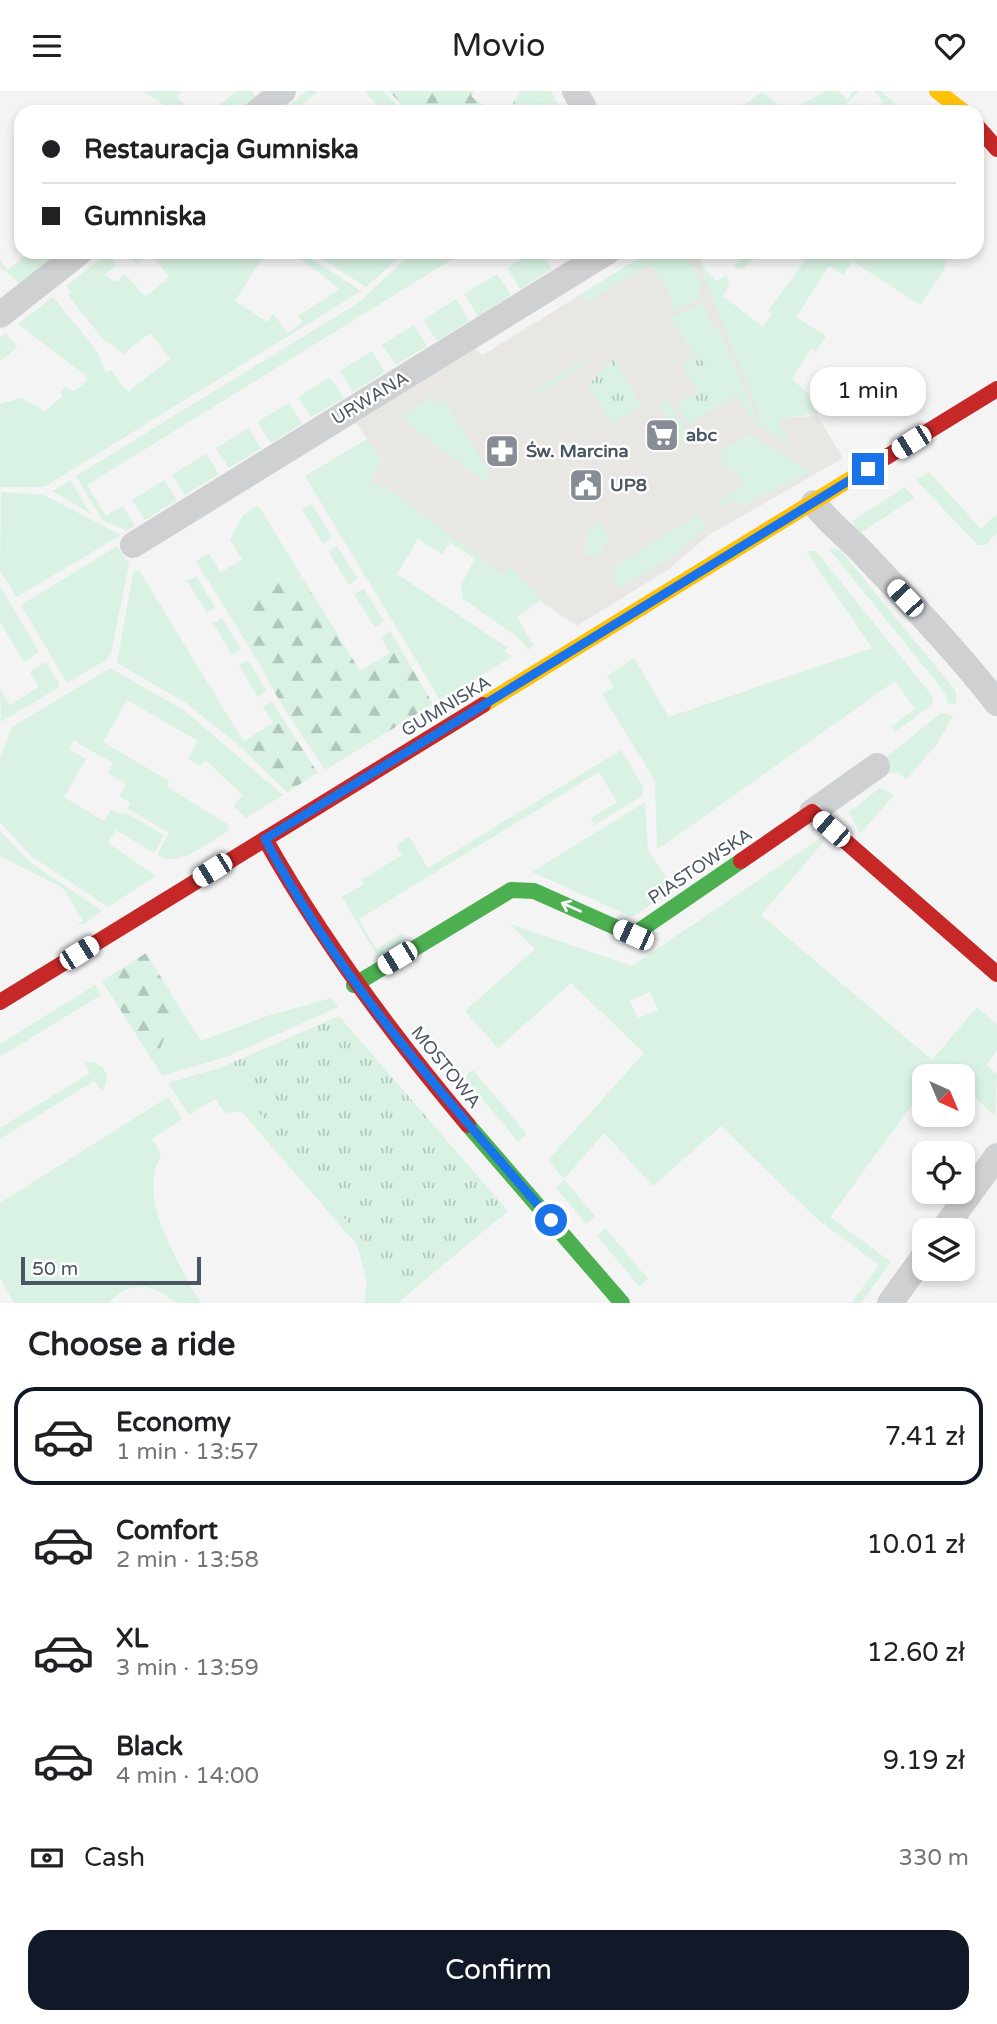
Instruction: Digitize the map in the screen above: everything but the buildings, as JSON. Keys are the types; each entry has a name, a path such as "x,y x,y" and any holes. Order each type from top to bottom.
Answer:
{"street":[{"path":"266,105 283,91"},
{"path":"937,91 955,105"},
{"path":"984,133 997,149"},
{"path":"0,315 71,259"},
{"name":"URWANA","path":"133,545 596,259"},
{"name":"GUMNISKA","path":"911,442 963,389"},
{"name":"GUMNISKA","path":"0,1002 997,389"},
{"path":"814,503 828,523 854,544 972,670 997,703"},
{"path":"877,766 812,813 997,974"},
{"name":"PIASTOWSKA","path":"354,985 511,890 534,891 633,935 812,813"},
{"name":"MOSTOWA","path":"265,839 288,885 354,985 461,1117 622,1303"},
{"path":"952,1218 997,1156"},
{"path":"890,1303 912,1273"}],"shaded area":[{"path":"638,259 699,259 765,421 817,415 843,458 709,535 669,569 577,626 450,542 369,480 382,461 356,423 475,349 483,355"}],"green space":[{"path":"143,91 183,91 177,96 185,105 164,105"},
{"path":"237,91 251,91 258,99 250,105 219,105"},
{"path":"307,91 319,91 301,105 290,105"},
{"path":"365,91 383,91 396,105 376,105"},
{"path":"389,91 474,91 471,96 484,105 402,105"},
{"path":"521,91 524,91 546,105 512,105"},
{"path":"524,91 551,91 558,105 546,105"},
{"path":"826,91 838,91 847,100 853,91 859,91 845,105 800,105"},
{"path":"874,91 881,91 897,105 882,105 882,100"},
{"path":"762,92 779,105 744,105"},
{"path":"22,259 56,259 22,285 0,267 0,261 7,270"},
{"path":"101,259 112,259 117,264 105,275 115,282 125,274 145,297 169,277 155,259 262,259 235,301 267,322 273,314 288,333 302,322 298,316 340,289 300,259 312,259 361,291 44,487 0,487 0,404 22,398 45,411 63,396 60,392 66,387 74,391 87,381 86,376 18,324 53,297 98,352 106,373 111,370 128,392 170,359 150,333 123,354 101,337 68,295 71,292 66,286"},
{"path":"322,259 397,259 366,287"},
{"path":"405,259 453,259 87,485 106,516 123,506 135,526 127,531 102,520 76,476 358,303"},
{"path":"522,259 546,259 552,269 520,289 507,268"},
{"path":"638,259 685,259 692,266 703,289 699,292 701,298 673,311 670,306 674,303 650,264 586,303 581,294"},
{"path":"697,259 700,259 703,267 716,281 727,275 729,286 723,296 763,327 772,314 768,311 806,259 946,259 944,270 920,305 852,261 844,275 829,266 796,317 826,336 816,352 811,349 792,379 830,414 826,417 822,412 777,420 792,446 758,426 759,414"},
{"path":"742,259 754,259 744,268 736,269 734,266"},
{"path":"497,274 511,295 478,316 464,294"},
{"path":"456,299 469,321 437,341 423,320"},
{"path":"703,303 714,327 719,328 756,418 755,424 737,395 688,424 676,404 692,395 702,412 698,354 694,356 670,318"},
{"path":"414,325 427,346 396,365 382,345"},
{"path":"6,333 17,347 0,362 0,337"},
{"path":"372,351 385,372 353,392 340,371"},
{"path":"698,354 725,398 702,412 692,395 697,391 681,364"},
{"path":"613,358 642,406 612,424 588,386"},
{"path":"584,360 586,364 539,393 533,391"},
{"path":"330,377 344,398 311,417 298,397"},
{"path":"432,397 436,404 444,399 489,472 488,480 483,480 403,420 401,416"},
{"path":"667,400 691,439 684,445 659,405"},
{"path":"289,403 302,423 271,443 257,422"},
{"path":"248,428 261,448 229,468 216,448"},
{"path":"749,434 811,471 742,505 733,501 724,506 720,500 744,485 735,471 729,472 720,459 722,450"},
{"path":"367,439 382,461 370,480 383,490 385,486 502,574 509,567 551,607 541,600 517,617 534,646 528,650 519,638 463,599 461,585 475,559 450,542 442,554 418,539 397,574 508,648 504,651 512,657 440,700 305,476"},
{"path":"206,454 219,474 185,495 172,475"},
{"path":"929,472 981,529 997,514 997,533 986,545 978,545 916,480"},
{"path":"70,480 91,514 53,491"},
{"path":"164,480 177,500 145,520 132,500"},
{"path":"905,487 914,498 860,533 852,521"},
{"path":"1,492 44,495 121,535 17,597 0,571"},
{"path":"312,504 332,537 323,544 302,509"},
{"path":"258,505 304,580 298,576 249,635 265,673 196,561 209,553 221,573 242,559 230,540 243,515"},
{"path":"698,514 706,527 672,557 617,589 613,576 616,566"},
{"path":"600,523 609,538 598,559 585,555 587,532"},
{"path":"117,546 129,564 111,653 106,660 67,683 21,605"},
{"path":"337,546 358,579 349,585 328,551"},
{"path":"829,549 840,550 956,691 956,704 947,703 946,694"},
{"path":"806,551 816,551 933,697 932,705 895,732 891,727 915,709 895,681 657,850 655,781 602,694 614,687 607,676 634,658 669,717 872,648"},
{"path":"139,570 240,736 235,742 186,703 117,663 133,573"},
{"path":"290,575 304,580 360,671 390,653 381,637 390,631 433,704 325,770 262,669 249,627 250,610 256,599 273,584"},
{"path":"196,576 215,607 207,613 187,581"},
{"path":"0,586 39,652 24,662 0,622"},
{"path":"364,589 384,621 375,627 354,594"},
{"path":"222,618 241,649 232,655 213,623"},
{"path":"248,660 267,691 258,697 239,665"},
{"path":"46,662 59,683 58,688 1,722 0,689 10,705 39,687 30,672"},
{"path":"110,668 185,711 283,795 246,818 233,806 243,795 205,760 200,766 188,758 198,741 127,700 103,742 169,781 167,787 226,823 229,830 185,856 175,859 157,855 169,833 128,809 130,803 119,796 126,784 108,773 113,763 74,741 69,749 86,759 64,797 104,821 111,809 123,815 125,812 164,835 154,853 116,830 108,843 156,876 108,907 31,856 0,822 0,758 12,727"},
{"path":"272,702 318,773 287,792 235,742 240,736 244,741 273,723 263,706"},
{"path":"941,713 953,716 937,744 906,780 898,772 884,774 883,760"},
{"path":"621,750 643,787 643,795 595,825 591,818 617,802 599,772 359,919 376,949 402,933 406,940 378,957 342,897 364,884 361,880 402,855 396,845 409,837 428,868"},
{"path":"880,788 894,795 860,834 849,812"},
{"path":"645,802 648,850 675,889 632,917 532,872"},
{"path":"0,831 31,863 102,911 86,923 76,925 83,921 63,888 0,856"},
{"path":"822,837 826,839 761,915 932,1060 977,1007 997,1025 997,1050 986,1065 997,1074 995,1116 975,1098 975,1064 912,1064 912,1105 830,1217 891,1262 861,1303 851,1303 879,1265 817,1219 721,1126 653,1186 604,1133 564,1179 548,1160 644,1053 571,983 498,1048 465,1011 535,949 510,924 632,966","holes":["650,992 658,1010 638,1018 630,1001"]},
{"path":"146,953 180,1008 174,1015 154,1063 102,981"},
{"path":"95,985 101,995 0,1057 0,1044"},
{"path":"332,998 338,1007 229,1056 162,1076 154,1063 174,1015 180,1008 201,1041 267,1016"},
{"path":"339,1016 508,1211 407,1295 222,1067"},
{"path":"92,1062 101,1066 106,1073 102,1091 94,1081 0,1139 0,1128 90,1073 84,1063"},
{"path":"222,1067 407,1295 398,1303 364,1303 367,1281 357,1245 242,1112 225,1113 215,1099 189,1115 168,1083"},
{"path":"473,1070 527,1134 518,1142 464,1077"},
{"path":"168,1097 182,1119 152,1139 161,1155 153,1189 156,1207 168,1241 193,1291 202,1303 178,1303 143,1286 124,1290 108,1303 14,1303 0,1278 0,1203"},
{"path":"564,1179 595,1216 586,1224 556,1188"},
{"path":"605,1228 648,1279 639,1286 597,1236"}],"traffic: fast":[{"path":"354,985 511,890 534,891 633,935 741,861"},
{"path":"468,1125 622,1303"}],"traffic: slow":[{"path":"937,91 955,105"},
{"path":"483,705 857,475"}],"traffic: jam":[{"path":"984,134 997,149"},
{"path":"857,475 997,389"},
{"path":"0,1002 483,705"},
{"path":"741,861 812,812 997,974"},
{"path":"265,839 310,914 360,987 412,1057 468,1125"}],"place":[{"name":"abc","path":"662,435"},
{"name":"Św. Marcina","path":"502,451"},
{"name":"UP8","path":"586,485"}],"route":[{"path":"551,1220 461,1117 354,985 288,885 265,839 724,560 868,469"}]}
